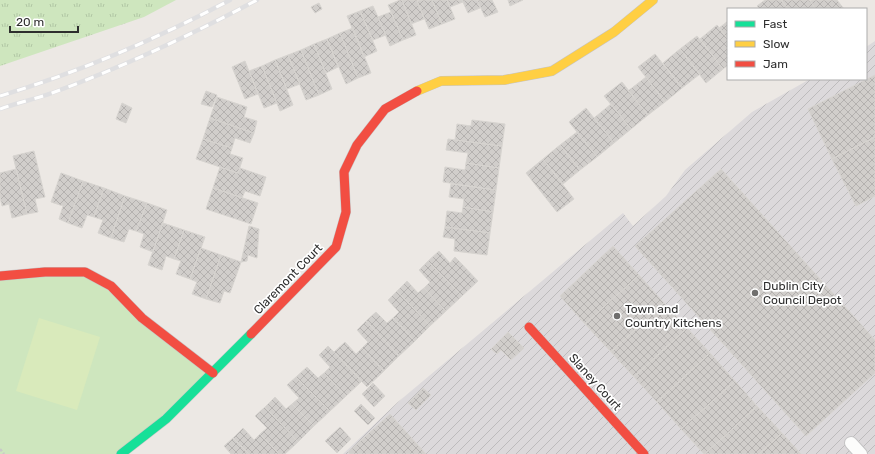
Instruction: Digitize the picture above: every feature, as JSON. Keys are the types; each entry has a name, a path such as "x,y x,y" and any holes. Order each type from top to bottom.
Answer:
{"street":[{"name":"Claremont Court","path":"121,454 166,419 336,247 346,212 344,172 357,145 385,109 423,88 441,81 504,80 552,71 614,32 652,0"},
{"path":"0,276 46,272 85,272 111,286 142,318 213,373"},
{"name":"Slaney Court","path":"529,327 644,454"}],"lane":[{"path":"852,443 861,454"}],"path":[{"path":"0,448 4,454"}],"shaded area":[{"path":"875,41 875,454 343,454 398,402 623,213 633,226 666,196 685,170 752,112 808,80 867,80 867,46"}],"green space":[{"path":"0,0 176,0 144,17 0,66"},
{"path":"85,272 212,373 120,454 0,454 0,277"},
{"path":"39,318 100,337 77,410 16,391"}],"building":[{"path":"402,0 416,35 403,40 388,5"},
{"path":"402,0 417,0 424,19 411,24"},
{"path":"432,0 442,24 429,29 417,1"},
{"path":"432,0 447,0 455,19 442,24"},
{"path":"447,0 462,0 463,2 450,7"},
{"path":"462,0 477,0 480,8 468,13"},
{"path":"477,0 492,0 498,12 485,17"},
{"path":"508,0 523,0 510,6"},
{"path":"765,0 781,0 787,8 759,8 757,6"},
{"path":"809,0 815,8 787,8 782,1"},
{"path":"837,0 843,8 815,8 810,1"},
{"path":"319,3 322,9 315,13 311,7"},
{"path":"373,6 386,35 373,40 360,11"},
{"path":"360,11 377,51 364,57 347,16"},
{"path":"391,12 403,40 390,46 378,17"},
{"path":"727,22 727,38 719,28"},
{"path":"717,25 727,38 727,66 723,69 700,39"},
{"path":"353,28 371,73 358,78 340,33"},
{"path":"340,33 358,78 346,84 327,39"},
{"path":"697,36 723,69 706,83 680,49"},
{"path":"327,39 338,67 326,73 314,44"},
{"path":"314,44 332,89 319,95 301,50"},
{"path":"680,49 700,74 682,88 663,63"},
{"path":"301,50 319,95 306,100 288,55"},
{"path":"655,54 682,88 665,102 638,67"},
{"path":"288,55 300,84 287,89 275,60"},
{"path":"275,60 293,105 280,111 262,66"},
{"path":"245,61 258,94 245,99 232,67"},
{"path":"262,66 277,103 264,108 249,71"},
{"path":"875,75 875,137 832,159 808,109"},
{"path":"646,77 665,102 648,115 628,91"},
{"path":"622,82 648,115 631,129 604,96"},
{"path":"206,91 217,95 212,107 201,104"},
{"path":"217,97 247,107 244,117 257,121 254,133 210,118"},
{"path":"122,103 132,108 126,123 116,119"},
{"path":"611,104 631,129 614,143 594,118"},
{"path":"586,108 614,143 597,157 569,122"},
{"path":"210,118 254,133 250,143 235,138 232,148 203,139"},
{"path":"472,120 505,124 502,146 455,140 457,124 471,126"},
{"path":"577,132 597,157 580,170 560,145"},
{"path":"875,137 875,196 856,206 832,159"},
{"path":"203,139 232,148 230,154 243,158 238,173 196,159"},
{"path":"448,139 502,146 499,168 466,163 468,153 446,150"},
{"path":"560,145 580,170 563,184 543,159"},
{"path":"34,151 45,197 35,199 38,212 27,214 13,156"},
{"path":"543,159 574,199 557,212 526,173"},
{"path":"466,163 499,168 496,190 443,182 445,167 465,170"},
{"path":"220,167 238,173 240,168 266,177 260,196 245,191 242,198 213,188"},
{"path":"16,169 27,214 12,218 9,204 2,206 0,197 0,173"},
{"name":"Dublin City Council Depot","path":"721,169 875,340 875,373 806,436 635,246"},
{"path":"61,173 83,181 68,223 59,219 63,206 51,202"},
{"path":"83,181 104,188 94,217 87,215 82,228 68,223"},
{"path":"451,184 496,190 493,212 463,207 464,199 449,197"},
{"path":"104,188 125,196 111,238 98,233 103,220 94,217"},
{"path":"213,188 258,203 251,224 206,209"},
{"path":"125,196 147,203 136,231 129,229 124,242 111,238"},
{"path":"147,203 167,210 153,252 140,247 144,234 136,231"},
{"path":"463,207 493,212 490,233 445,227 447,211 462,213"},
{"path":"163,223 184,230 174,259 166,256 162,270 148,265"},
{"path":"249,226 259,229 257,258 248,255 247,261 241,262"},
{"path":"445,227 490,233 487,255 454,251 455,239 443,237"},
{"path":"184,230 205,237 190,279 176,274 181,261 174,259"},
{"path":"613,246 639,275 585,324 560,296"},
{"path":"201,248 221,255 206,299 192,294 197,282 190,279"},
{"path":"439,251 450,263 455,257 478,281 462,296 428,261"},
{"path":"221,255 241,262 230,293 224,291 220,303 206,299"},
{"path":"428,261 462,296 446,311 424,288 430,282 419,270"},
{"path":"639,275 664,303 611,352 585,324"},
{"path":"407,281 418,293 424,288 446,311 430,326 397,291"},
{"path":"397,291 430,326 415,341 393,318 399,312 388,300"},
{"path":"664,303 687,328 634,377 611,352"},
{"path":"376,312 387,323 393,318 415,341 399,356 366,321"},
{"path":"366,321 399,356 384,371 362,348 368,342 357,330"},
{"path":"687,328 710,353 657,402 634,377"},
{"path":"508,332 524,348 511,360 501,350 497,354 491,349"},
{"path":"345,342 356,354 362,348 384,371 367,387 334,352"},
{"path":"328,346 362,381 346,396 324,373 330,367 319,355"},
{"path":"710,353 735,381 681,429 657,402"},
{"path":"307,367 318,378 324,373 346,396 330,411 296,377"},
{"path":"296,377 330,411 314,426 292,404 299,398 287,385"},
{"path":"735,381 757,406 704,454 681,429"},
{"path":"373,383 385,396 374,407 362,394"},
{"path":"423,388 431,395 416,410 408,403"},
{"path":"275,397 286,409 292,404 314,426 298,442 265,407"},
{"path":"361,404 375,418 368,425 354,411"},
{"path":"757,406 782,433 759,454 705,454"},
{"path":"265,407 298,442 285,454 279,454 260,434 267,428 255,416"},
{"path":"390,414 426,454 350,454 348,452"},
{"path":"340,427 351,439 337,453 325,441"},
{"path":"243,428 254,440 260,434 279,454 249,454 233,438"},
{"path":"782,433 801,454 759,454"},
{"path":"233,438 249,454 231,454 224,446"}],"railway":[{"path":"0,96 30,87 117,54 230,0"},
{"path":"0,109 52,93 131,61 207,26 257,0"}],"traffic: fast":[{"path":"121,454 166,419 251,334"}],"traffic: slow":[{"path":"417,91 441,81 504,80 552,71 614,32 653,0"}],"traffic: jam":[{"path":"251,334 336,247 346,212 344,172 357,145 385,109 417,91"},
{"path":"0,276 45,272 85,272 111,286 142,318 213,373"},
{"path":"529,327 644,454"}],"place":[{"name":"Dublin City Council Depot","path":"755,293"},
{"name":"Town and Country Kitchens","path":"617,316"}]}
